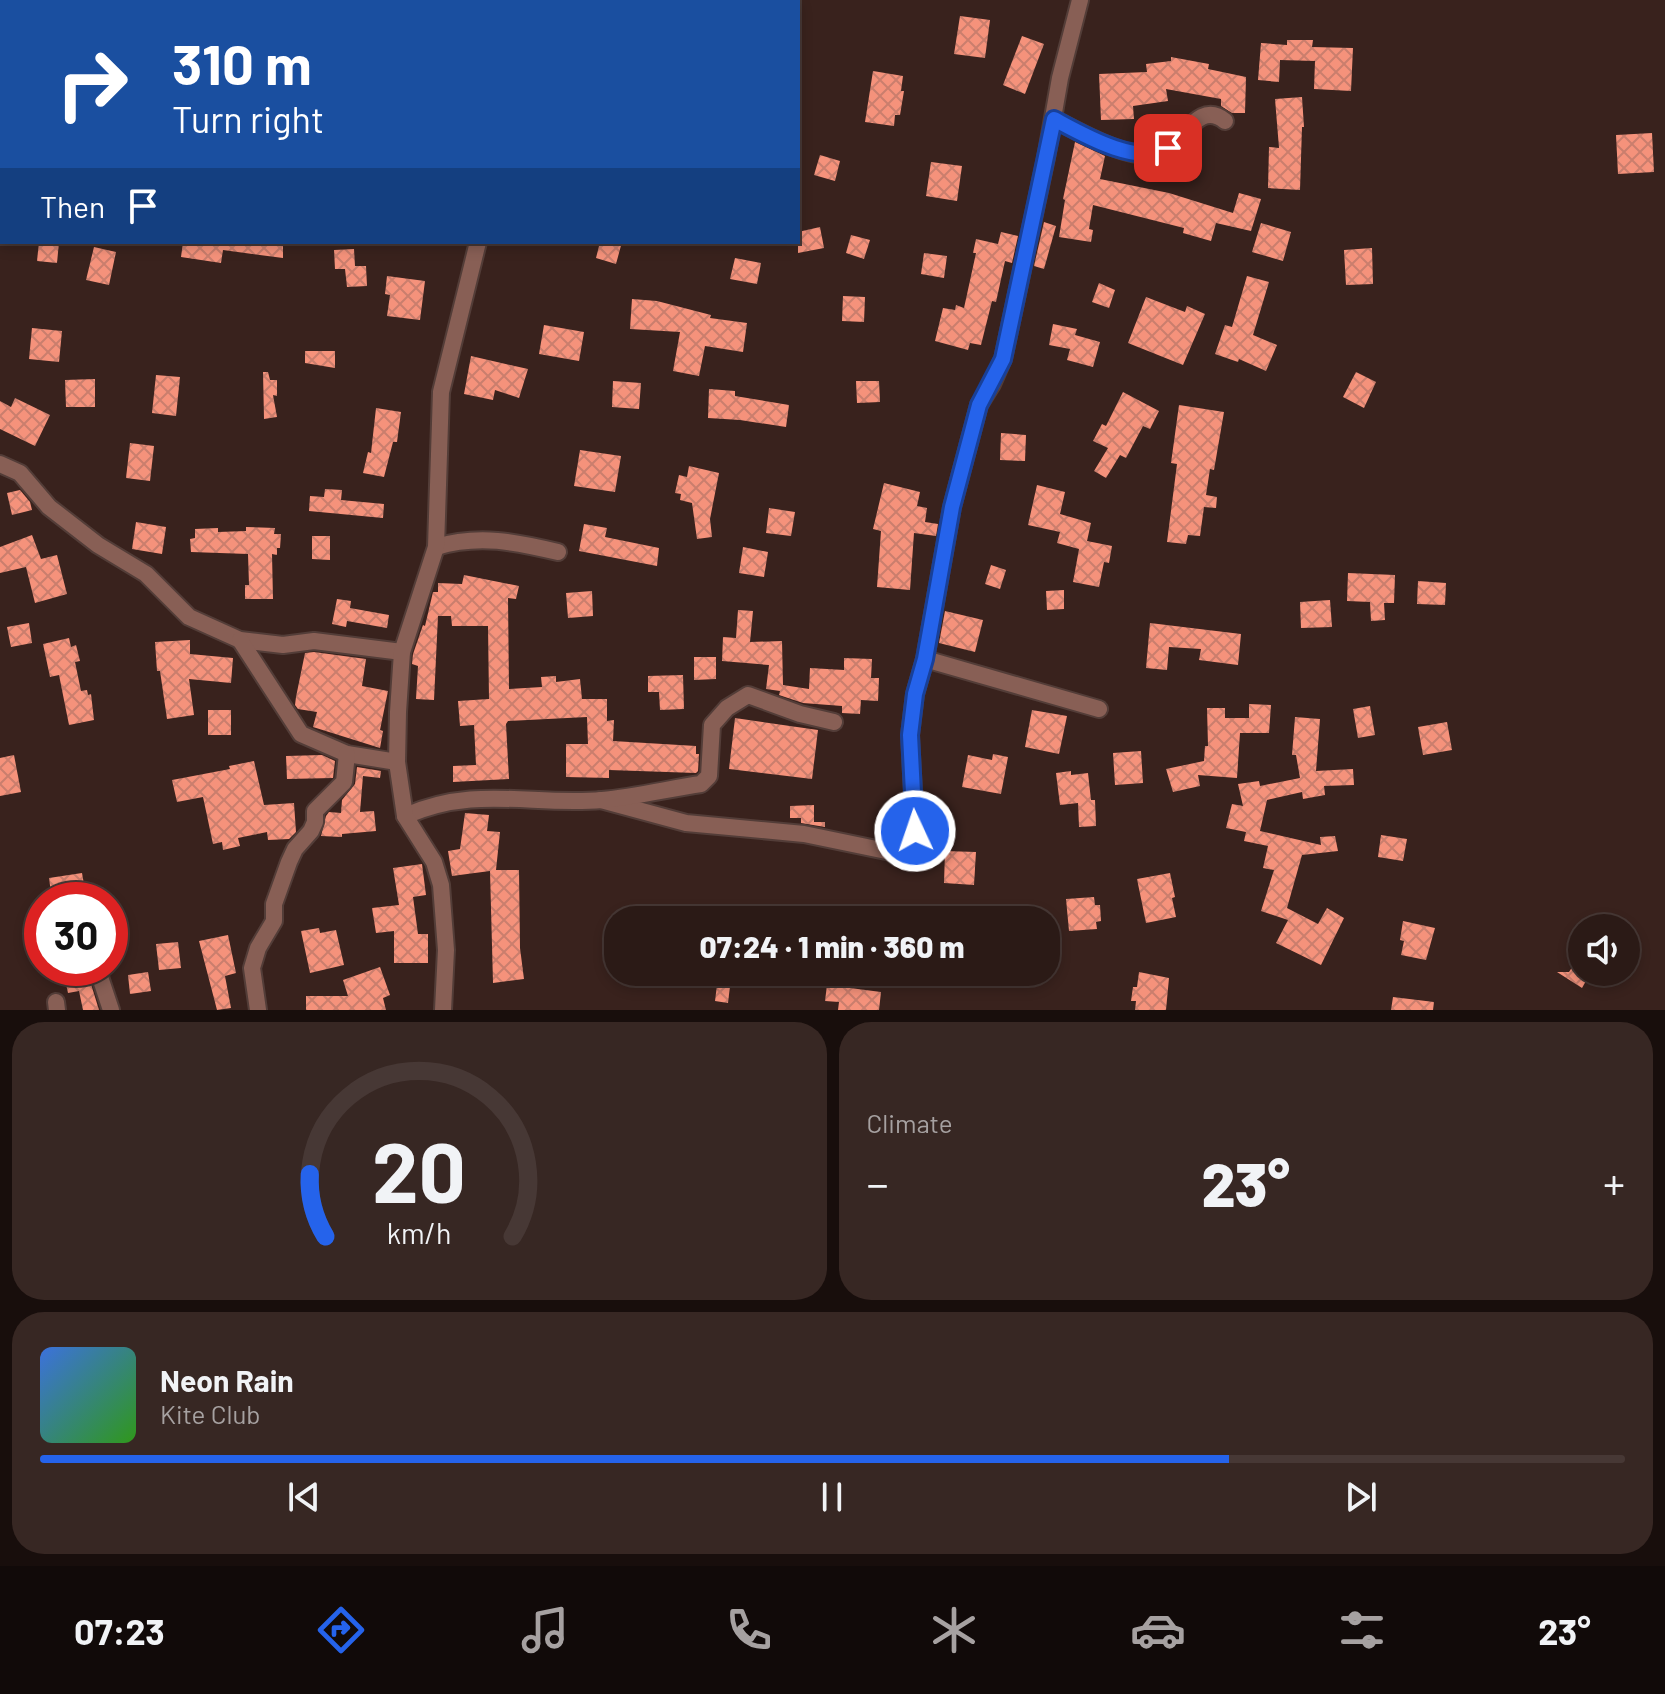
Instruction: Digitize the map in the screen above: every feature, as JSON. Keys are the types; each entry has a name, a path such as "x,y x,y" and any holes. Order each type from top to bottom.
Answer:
{"street":[{"path":"601,800 686,823 804,834 891,852 905,846 915,831 910,735 915,694 925,659 952,507 979,405 1003,359 1060,78 1080,0"},
{"path":"1054,119 1086,136 1129,152 1148,155 1159,154 1168,148 1202,116 1210,113 1225,121"},
{"path":"443,1010 446,950 441,885 434,862 405,816 397,762 402,652 436,547 441,392 478,244"},
{"path":"0,464 20,473 49,507 98,545 146,574 189,617 240,640 283,645 314,641 402,652"},
{"path":"436,547 477,539 503,539 558,552"},
{"path":"240,640 301,734 347,754 397,762"},
{"path":"925,659 1099,709"},
{"path":"405,816 450,800 487,797 601,800 701,784 709,776 712,725 727,708 748,695 800,714 834,722"},
{"path":"258,1010 252,968 258,948 274,921 274,904 295,849 311,831 315,811 344,782 347,754"},
{"path":"103,986 111,1010"}],"building":[{"path":"960,16 990,20 985,58 954,54"},
{"path":"1022,36 1044,44 1025,94 1003,85"},
{"path":"1287,40 1313,40 1312,47 1353,48 1351,91 1314,89 1315,61 1280,60 1279,82 1258,80 1261,43 1287,45"},
{"path":"1171,57 1209,64 1208,69 1246,77 1245,113 1232,113 1221,106 1221,99 1166,89 1168,101 1133,106 1134,119 1101,120 1099,74 1147,72 1146,64 1171,61"},
{"path":"873,71 903,76 900,115 895,115 894,126 865,122"},
{"path":"1302,97 1304,127 1300,190 1268,188 1269,147 1279,148 1275,99"},
{"path":"1652,133 1654,172 1618,174 1616,135"},
{"path":"1075,142 1105,156 1100,179 1169,193 1233,213 1239,193 1261,199 1251,231 1216,223 1211,241 1183,233 1184,228 1093,205 1089,229 1093,230 1091,242 1059,237"},
{"path":"820,155 840,161 835,181 814,175"},
{"path":"931,162 962,166 957,201 926,196"},
{"path":"1044,222 1056,226 1044,269 1034,266"},
{"path":"1261,223 1291,232 1283,261 1252,252"},
{"path":"820,227 824,248 798,253 800,232"},
{"path":"1001,232 1018,236 1012,263 1005,261 996,302 992,301 981,345 970,343 968,350 935,341 943,308 955,310 956,305 964,308 976,239 998,244"},
{"path":"851,235 870,240 864,259 846,253"},
{"path":"39,244 59,244 57,263 37,261"},
{"path":"183,244 283,244 283,258 223,250 221,263 181,257"},
{"path":"600,244 621,244 616,264 596,258"},
{"path":"94,247 116,252 109,285 86,280"},
{"path":"1372,248 1373,284 1346,285 1344,250"},
{"path":"354,249 355,266 366,266 367,286 347,287 345,269 335,269 334,250"},
{"path":"924,253 947,256 944,278 921,274"},
{"path":"735,258 761,263 757,284 730,279"},
{"path":"387,276 425,281 420,320 387,316 390,295 385,294"},
{"path":"1247,276 1269,282 1253,335 1277,345 1266,371 1239,359 1238,362 1215,354 1225,325 1232,327"},
{"path":"1099,283 1115,290 1109,308 1092,302"},
{"path":"843,296 865,297 864,322 842,321"},
{"path":"1146,297 1185,312 1187,306 1205,314 1183,365 1128,343"},
{"path":"632,299 657,301 711,315 710,318 747,323 743,352 705,346 699,376 673,371 680,332 630,329"},
{"path":"1053,324 1077,329 1075,335 1100,342 1093,367 1067,360 1070,349 1049,345"},
{"path":"544,325 584,332 579,361 539,354"},
{"path":"32,328 62,331 59,362 29,359"},
{"path":"305,351 335,351 335,368 305,363"},
{"path":"471,356 528,369 519,398 495,390 493,400 464,394"},
{"path":"263,372 268,372 270,380 277,380 277,396 273,395 277,417 264,419"},
{"path":"1356,372 1376,382 1364,408 1343,397"},
{"path":"156,375 180,377 176,416 152,413"},
{"path":"95,379 95,407 66,407 65,380"},
{"path":"613,381 641,383 639,409 612,407"},
{"path":"856,381 879,381 880,402 857,403"},
{"path":"709,389 735,391 735,396 789,405 786,427 708,418"},
{"path":"1123,392 1159,411 1150,429 1143,426 1126,458 1120,455 1106,478 1094,471 1108,448 1093,441 1102,424 1106,426"},
{"path":"15,398 50,415 35,446 0,429 0,401 11,407"},
{"path":"1179,405 1224,412 1214,470 1210,469 1206,495 1217,497 1216,508 1204,507 1200,536 1188,535 1186,544 1167,542 1177,464 1171,463"},
{"path":"376,408 401,412 397,442 393,442 384,477 363,473 368,452 371,453"},
{"path":"1001,433 1026,435 1025,461 1000,460"},
{"path":"130,443 154,446 150,481 126,478"},
{"path":"580,450 621,456 615,492 574,486"},
{"path":"689,466 719,473 710,519 712,537 697,539 692,503 680,500 681,494 675,493 679,475 687,477"},
{"path":"884,483 920,492 917,506 927,508 925,522 938,524 936,536 914,533 910,590 877,587 881,531 873,529"},
{"path":"1037,485 1065,492 1060,514 1091,523 1087,541 1112,546 1109,563 1104,562 1099,587 1073,582 1079,549 1057,543 1060,532 1028,525"},
{"path":"325,489 342,490 341,500 384,504 383,518 309,511 310,496 324,497"},
{"path":"20,490 30,502 32,510 12,515 7,493"},
{"path":"769,508 795,512 791,536 766,533"},
{"path":"136,522 166,527 162,554 132,549"},
{"path":"584,524 607,528 605,537 659,548 657,566 579,551"},
{"path":"246,527 275,528 274,534 281,534 277,555 272,554 273,599 245,599 245,585 249,585 248,554 191,552 190,539 195,538 195,529 246,531"},
{"path":"32,535 41,559 57,555 67,594 35,603 26,567 0,573 0,547"},
{"path":"312,536 330,536 330,560 312,559"},
{"path":"743,547 768,552 764,577 739,573"},
{"path":"991,565 1006,570 1000,589 985,584"},
{"path":"1348,573 1395,575 1394,603 1384,603 1385,620 1371,621 1370,602 1347,601"},
{"path":"464,575 519,586 516,599 508,598 509,689 542,687 541,677 556,676 556,682 580,679 582,699 607,699 607,721 614,720 613,741 696,746 698,771 609,770 609,778 566,777 566,744 588,744 587,717 508,721 509,779 453,782 453,766 476,765 474,725 460,726 458,701 489,699 488,626 452,626 451,616 438,616 434,700 416,699 418,666 412,664 433,592 438,592 438,583 462,584"},
{"path":"1418,581 1446,583 1445,605 1417,604"},
{"path":"1064,590 1064,609 1047,610 1046,591"},
{"path":"592,591 593,616 568,618 566,593"},
{"path":"337,599 351,601 350,608 389,615 387,628 347,621 346,627 332,624"},
{"path":"1330,600 1332,627 1301,628 1300,602"},
{"path":"738,610 753,611 750,642 782,641 783,685 809,689 810,668 844,670 844,658 872,659 871,678 879,678 878,701 861,700 860,714 842,713 842,706 803,703 779,695 780,691 766,689 769,665 722,661 723,637 736,638"},
{"path":"945,611 983,620 975,652 939,643"},
{"path":"29,623 32,643 11,647 7,627"},
{"path":"1150,623 1241,634 1238,665 1199,660 1201,649 1169,647 1167,670 1146,668"},
{"path":"69,638 71,647 76,645 80,661 75,662 81,691 87,690 88,695 91,694 94,720 69,725 59,675 50,677 43,644"},
{"path":"190,640 190,654 233,658 231,683 189,679 194,715 167,719 160,671 157,671 155,642"},
{"path":"305,653 366,659 362,686 388,691 380,730 383,731 380,748 313,727 317,712 298,709 295,705"},
{"path":"694,657 716,657 716,679 694,680"},
{"path":"683,675 684,709 660,710 659,692 648,692 648,676"},
{"path":"1249,704 1271,705 1269,733 1240,733 1237,778 1198,775 1200,786 1173,792 1166,769 1204,761 1205,746 1208,746 1207,708 1225,708 1225,718 1249,718"},
{"path":"1370,706 1375,735 1358,738 1353,709"},
{"path":"208,710 231,710 231,735 208,735"},
{"path":"1032,710 1067,716 1059,754 1025,747"},
{"path":"1295,717 1320,719 1316,771 1353,769 1354,785 1324,786 1325,795 1303,799 1302,792 1267,800 1260,831 1321,845 1320,837 1335,836 1338,851 1302,855 1287,908 1318,924 1327,908 1344,918 1321,965 1276,943 1288,920 1261,911 1274,870 1263,868 1268,846 1244,841 1246,832 1226,828 1232,804 1243,806 1238,784 1259,781 1260,786 1300,778 1296,755 1292,755"},
{"path":"735,718 818,730 812,779 729,769"},
{"path":"1447,722 1452,750 1423,755 1418,727"},
{"path":"1141,751 1143,783 1115,785 1113,753"},
{"path":"993,754 1008,757 1001,794 962,787 968,755 992,760"},
{"path":"14,755 21,792 0,796 0,758"},
{"path":"322,755 335,761 333,778 287,779 286,756"},
{"path":"254,761 264,805 294,803 296,832 289,839 268,840 267,832 238,838 240,846 223,850 222,842 213,844 203,797 177,802 172,780"},
{"path":"357,767 381,771 380,778 363,776 360,812 374,811 376,831 342,834 342,837 321,836 329,812 341,813 342,800 355,784"},
{"path":"1071,771 1071,775 1088,773 1091,800 1095,800 1096,826 1079,827 1078,803 1060,805 1056,773"},
{"path":"814,805 814,822 825,822 825,827 801,823 801,818 790,818 790,806"},
{"path":"465,813 489,815 487,831 500,832 496,870 519,870 520,948 524,979 493,983 490,871 452,876 448,851 460,849"},
{"path":"1381,835 1407,839 1403,861 1378,857"},
{"path":"945,851 976,852 974,885 944,883"},
{"path":"422,864 426,895 413,897 418,934 428,934 428,963 394,963 394,931 376,933 372,908 399,905 393,868"},
{"path":"82,873 84,882 50,882 49,878"},
{"path":"1170,873 1176,917 1146,923 1137,879"},
{"path":"1094,897 1095,905 1100,905 1101,921 1096,922 1097,929 1069,931 1066,899"},
{"path":"1403,921 1435,928 1426,960 1401,955"},
{"path":"319,928 320,933 336,930 344,965 310,973 301,931"},
{"path":"228,935 236,973 225,976 231,1008 217,1010 199,941"},
{"path":"178,942 181,968 159,970 156,944"},
{"path":"380,967 390,995 383,998 386,1010 306,1010 306,996 348,996 343,980"},
{"path":"148,972 151,991 130,994 128,975"},
{"path":"1139,972 1169,978 1166,1010 1135,1010 1136,1001 1131,1001"},
{"path":"66,986 92,986 99,1010 83,1010 79,991 68,993"},
{"path":"717,986 730,986 728,1003 715,1001"},
{"path":"827,986 881,992 879,1010 838,1010 839,1002 825,1001"},
{"path":"1393,997 1434,1002 1433,1010 1391,1010"}],"route":[{"path":"915,831 910,735 915,694 925,659 952,507 979,405 1003,359 1054,119 1086,136 1129,152 1159,154 1168,148"}]}
